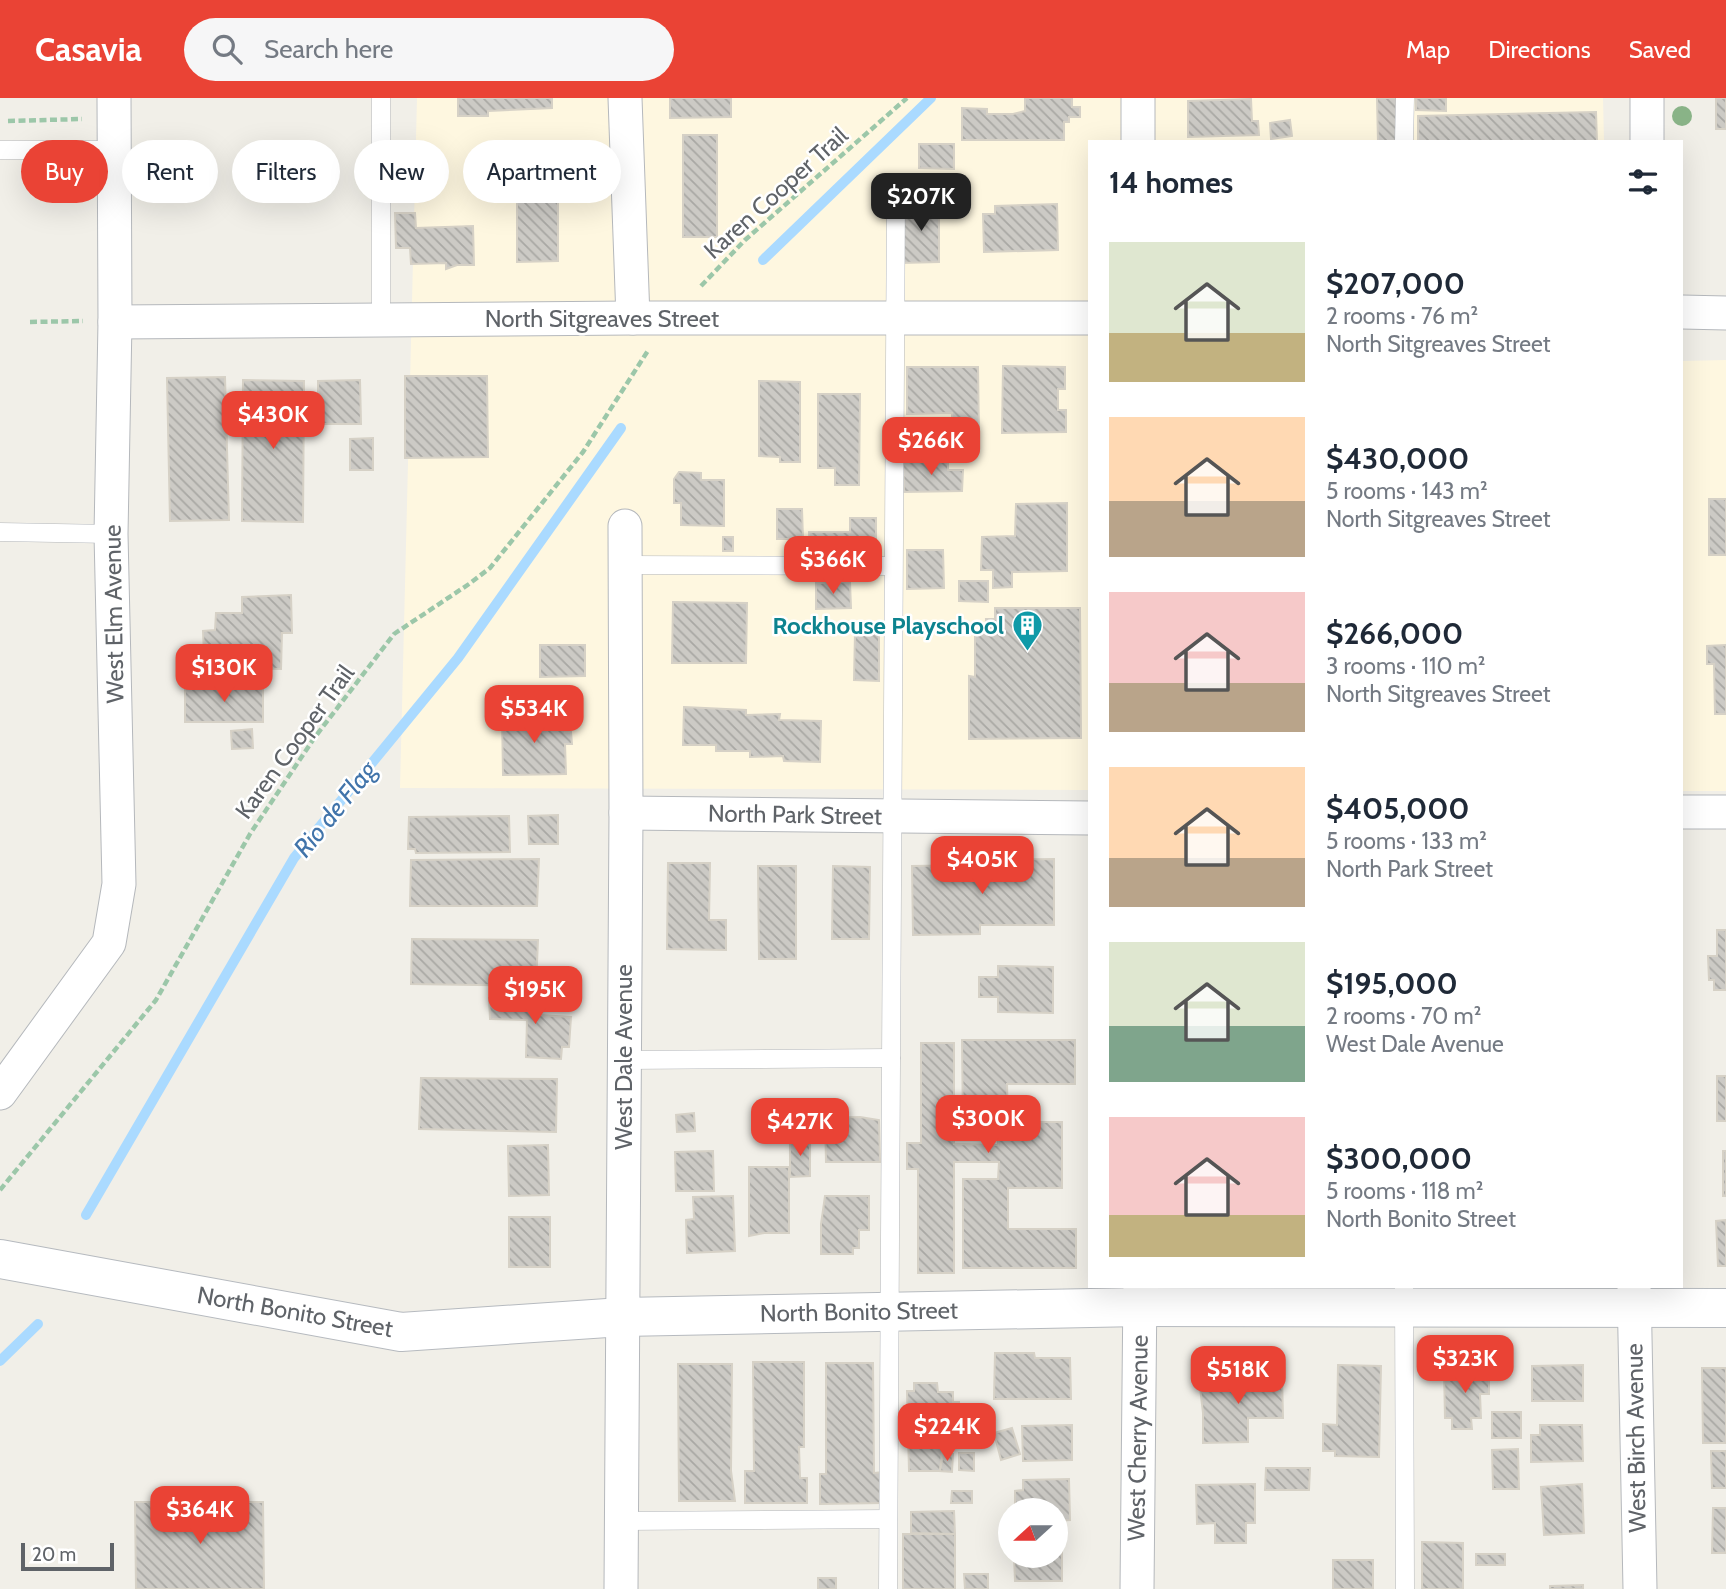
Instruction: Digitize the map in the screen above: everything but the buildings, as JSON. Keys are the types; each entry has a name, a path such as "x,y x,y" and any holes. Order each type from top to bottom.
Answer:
{"street":[{"name":"West Elm Avenue","path":"0,1093 109,943 119,884 111,534 99,322 114,150 114,98"},
{"path":"625,98 633,318"},
{"path":"1138,98 1138,140"},
{"path":"1647,98 1647,140"},
{"path":"1683,312 1726,313"},
{"name":"North Sitgreaves Street","path":"99,322 1088,318"},
{"name":"West Dale Avenue","path":"621,1589 625,526"},
{"path":"1683,811 1726,812"},
{"name":"North Park Street","path":"626,813 1088,818"},
{"name":"North Bonito Street","path":"0,1259 401,1332 622,1317 890,1312 1140,1296 1633,1297 1726,1308"},
{"name":"West Cherry Avenue","path":"1137,1589 1140,1296"},
{"name":"West Birch Avenue","path":"1633,1297 1640,1589"}],"lane":[{"path":"381,98 381,320"},
{"path":"1404,140 1405,98"},
{"path":"0,150 114,150"},
{"path":"888,1589 895,189"},
{"path":"0,532 111,534"},
{"path":"625,565 893,566"},
{"path":"624,1060 891,1058"},
{"path":"1404,1297 1405,1589"},
{"path":"621,1521 888,1519"}],"path":[{"name":"Karen Cooper Trail","path":"700,286 745,240 907,98"},
{"path":"8,121 82,119"},
{"path":"30,322 99,322"},
{"name":"Karen Cooper Trail","path":"0,1190 156,1000 250,834 315,737 394,634 490,568 583,452 652,345"}],"shaded area":[{"path":"417,98 1603,98 1604,140 1088,140 1088,790 400,788 414,203 449,203 449,140 416,140"},
{"path":"1726,360 1726,791 1683,791 1683,361"}],"waterway":[{"name":"Rio de Flag","path":"763,260 931,98"},
{"name":"Rio de Flag","path":"86,1215 294,858 458,658 621,428"},
{"name":"Rio de Flag","path":"0,1361 38,1324"}],"place":[{"name":"Rockhouse Playschool","path":"1027,653"}]}
